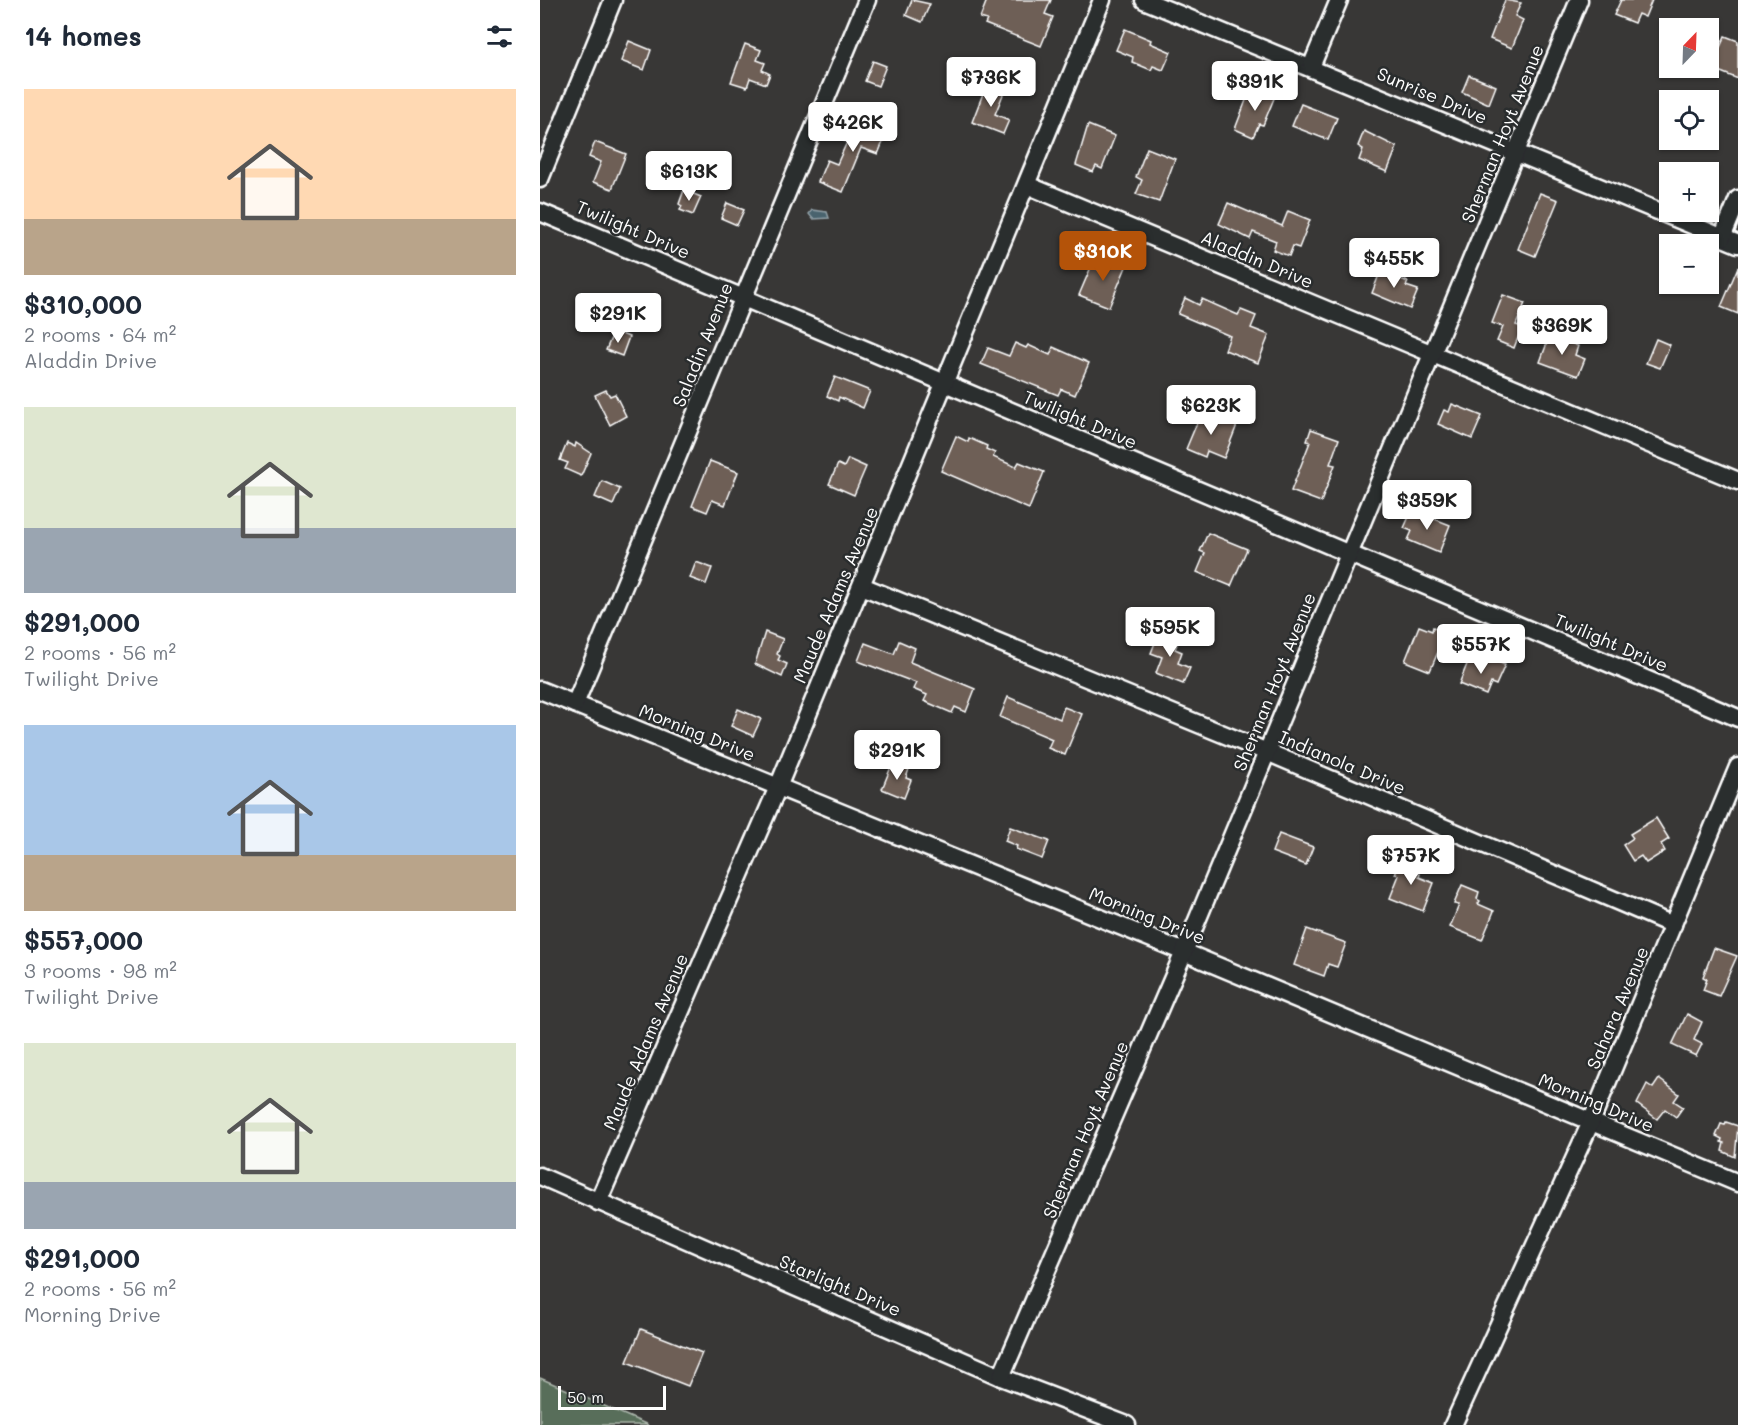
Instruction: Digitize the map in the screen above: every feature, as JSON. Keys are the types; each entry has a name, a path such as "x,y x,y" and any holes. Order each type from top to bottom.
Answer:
{"street":[{"path":"540,179 613,0"},
{"name":"Saladin Avenue","path":"575,704 867,0"},
{"name":"Maude Adams Avenue","path":"598,1202 778,787 1102,0"},
{"name":"Sunrise Drive","path":"1144,0 1730,241"},
{"path":"1311,67 1339,0"},
{"name":"Sherman Hoyt Avenue","path":"1001,1377 1184,952 1579,0"},
{"name":"Aladdin Drive","path":"1027,185 1738,481"},
{"path":"1730,241 1738,199"},
{"name":"Twilight Drive","path":"540,212 1738,718"},
{"name":"Indianola Drive","path":"862,586 1267,752 1673,925"},
{"name":"Morning Drive","path":"540,690 1184,952 1738,1183"},
{"name":"Sahara Avenue","path":"1453,1425 1591,1122 1738,767"},
{"name":"Starlight Drive","path":"540,1176 1001,1377 1127,1425"}],"green space":[{"path":"540,1378 648,1425 540,1425"}],"water":[{"path":"812,210 827,212 829,218 813,219 809,214"}],"building":[{"path":"912,0 930,4 922,22 906,15"},
{"path":"987,0 1051,0 1045,14 1053,17 1041,46 985,24 987,20 980,18"},
{"path":"1505,0 1521,3 1515,16 1523,20 1512,48 1490,39"},
{"path":"1621,0 1652,0 1645,17 1638,14 1634,23 1614,15"},
{"path":"1125,29 1171,52 1163,70 1153,66 1151,70 1132,62 1133,57 1116,50"},
{"path":"1725,36 1738,41 1738,79 1719,71 1719,50"},
{"path":"629,41 651,50 644,70 621,61"},
{"path":"745,44 761,50 757,60 765,63 762,70 770,74 766,84 750,78 747,87 731,82"},
{"path":"873,61 886,66 878,86 865,81"},
{"path":"1469,75 1496,86 1489,104 1462,92"},
{"path":"989,78 1007,85 995,114 1009,120 1003,134 972,122"},
{"path":"1257,88 1275,96 1263,125 1259,124 1253,137 1235,129 1248,95 1254,98"},
{"path":"1301,104 1337,118 1328,140 1292,126"},
{"path":"860,118 888,130 878,154 861,148 843,192 818,182 827,160 837,164 847,142 842,140 846,129 849,131 852,121 858,123"},
{"path":"1088,125 1115,136 1102,169 1096,166 1093,172 1076,165"},
{"path":"1364,131 1397,147 1387,172 1359,160 1363,149 1358,146"},
{"path":"595,142 626,154 612,189 593,182 601,162 589,157"},
{"path":"1147,148 1175,159 1159,202 1136,194 1142,180 1136,177"},
{"path":"684,190 701,197 693,215 680,210 682,206 679,204"},
{"path":"1540,193 1558,200 1535,256 1518,249"},
{"path":"727,203 744,210 737,225 721,218"},
{"path":"1228,203 1282,226 1288,211 1310,220 1299,248 1293,246 1289,256 1273,250 1276,241 1253,232 1250,239 1219,224"},
{"path":"1103,257 1126,267 1109,307 1079,295 1091,267 1098,269"},
{"path":"1382,267 1395,272 1394,276 1408,282 1406,286 1418,290 1410,309 1372,293"},
{"path":"1738,267 1738,314 1721,307"},
{"path":"1503,295 1525,303 1516,325 1522,327 1514,348 1497,341 1503,327 1492,323"},
{"path":"1185,298 1199,305 1202,299 1238,315 1241,310 1256,316 1251,328 1269,335 1258,363 1225,350 1230,336 1178,314"},
{"path":"614,331 629,337 622,356 606,350"},
{"path":"1550,335 1578,346 1575,355 1585,359 1578,376 1540,362"},
{"path":"1656,339 1670,345 1660,368 1646,363"},
{"path":"1015,343 1026,348 1028,345 1050,355 1053,347 1089,363 1075,395 1061,389 1058,395 981,364 988,348 1009,356"},
{"path":"835,377 870,391 863,408 839,397 838,401 827,396"},
{"path":"606,390 610,396 615,394 626,416 610,425 595,395"},
{"path":"1452,404 1482,416 1472,439 1438,424 1444,410 1449,412"},
{"path":"1202,411 1237,425 1224,458 1207,451 1205,457 1186,449"},
{"path":"1311,429 1339,439 1330,464 1335,465 1321,502 1291,491 1310,442 1307,441"},
{"path":"956,436 968,442 969,438 987,446 986,449 995,453 993,457 1016,467 1019,462 1044,472 1029,509 941,471"},
{"path":"567,443 575,447 576,443 591,453 581,476 565,469 568,463 560,460"},
{"path":"848,459 866,467 854,495 829,484 838,464 844,467"},
{"path":"710,461 738,472 725,505 712,500 707,512 692,506"},
{"path":"602,481 620,489 613,505 595,497"},
{"path":"1412,510 1450,525 1439,553 1408,540 1412,531 1404,528"},
{"path":"1208,533 1247,549 1231,586 1197,572 1205,553 1200,551"},
{"path":"696,562 712,568 706,584 690,578"},
{"path":"1419,626 1432,631 1433,627 1455,636 1447,656 1438,652 1430,671 1405,661"},
{"path":"1160,630 1180,637 1175,649 1182,652 1178,663 1190,668 1183,684 1156,673 1162,657 1151,653"},
{"path":"765,632 783,639 777,654 780,656 778,660 787,664 782,677 755,664"},
{"path":"899,641 915,648 910,662 975,689 966,712 955,707 952,713 924,701 927,695 913,689 916,683 858,661 865,643 894,654"},
{"path":"1470,657 1486,664 1488,658 1505,665 1496,685 1491,683 1486,695 1459,684"},
{"path":"1008,697 1060,719 1064,707 1082,714 1065,755 1048,748 1052,739 1000,717"},
{"path":"738,709 761,719 753,736 731,726"},
{"path":"893,762 909,769 906,778 911,780 904,798 882,789"},
{"path":"1656,818 1669,839 1661,844 1665,851 1646,863 1641,856 1633,861 1623,845 1633,838 1630,834"},
{"path":"1010,827 1049,841 1042,859 1016,849 1017,846 1005,841"},
{"path":"1279,834 1313,847 1306,865 1272,852"},
{"path":"1401,859 1419,866 1416,872 1420,874 1419,877 1434,883 1423,911 1390,898 1399,875 1395,874"},
{"path":"1462,885 1479,892 1478,904 1494,911 1482,940 1450,927 1459,905 1454,904"},
{"path":"1307,929 1346,943 1337,967 1328,964 1324,976 1294,965"},
{"path":"1714,948 1737,956 1719,996 1703,990 1707,979 1703,977"},
{"path":"1687,1014 1702,1022 1694,1040 1702,1044 1696,1056 1672,1045"},
{"path":"1659,1079 1679,1094 1674,1101 1683,1107 1676,1117 1665,1109 1657,1119 1637,1104 1647,1084 1653,1088"},
{"path":"1726,1122 1738,1126 1735,1157 1722,1151 1724,1143 1716,1136 1721,1124 1725,1125"},
{"path":"641,1329 702,1353 688,1386 627,1362"}]}
